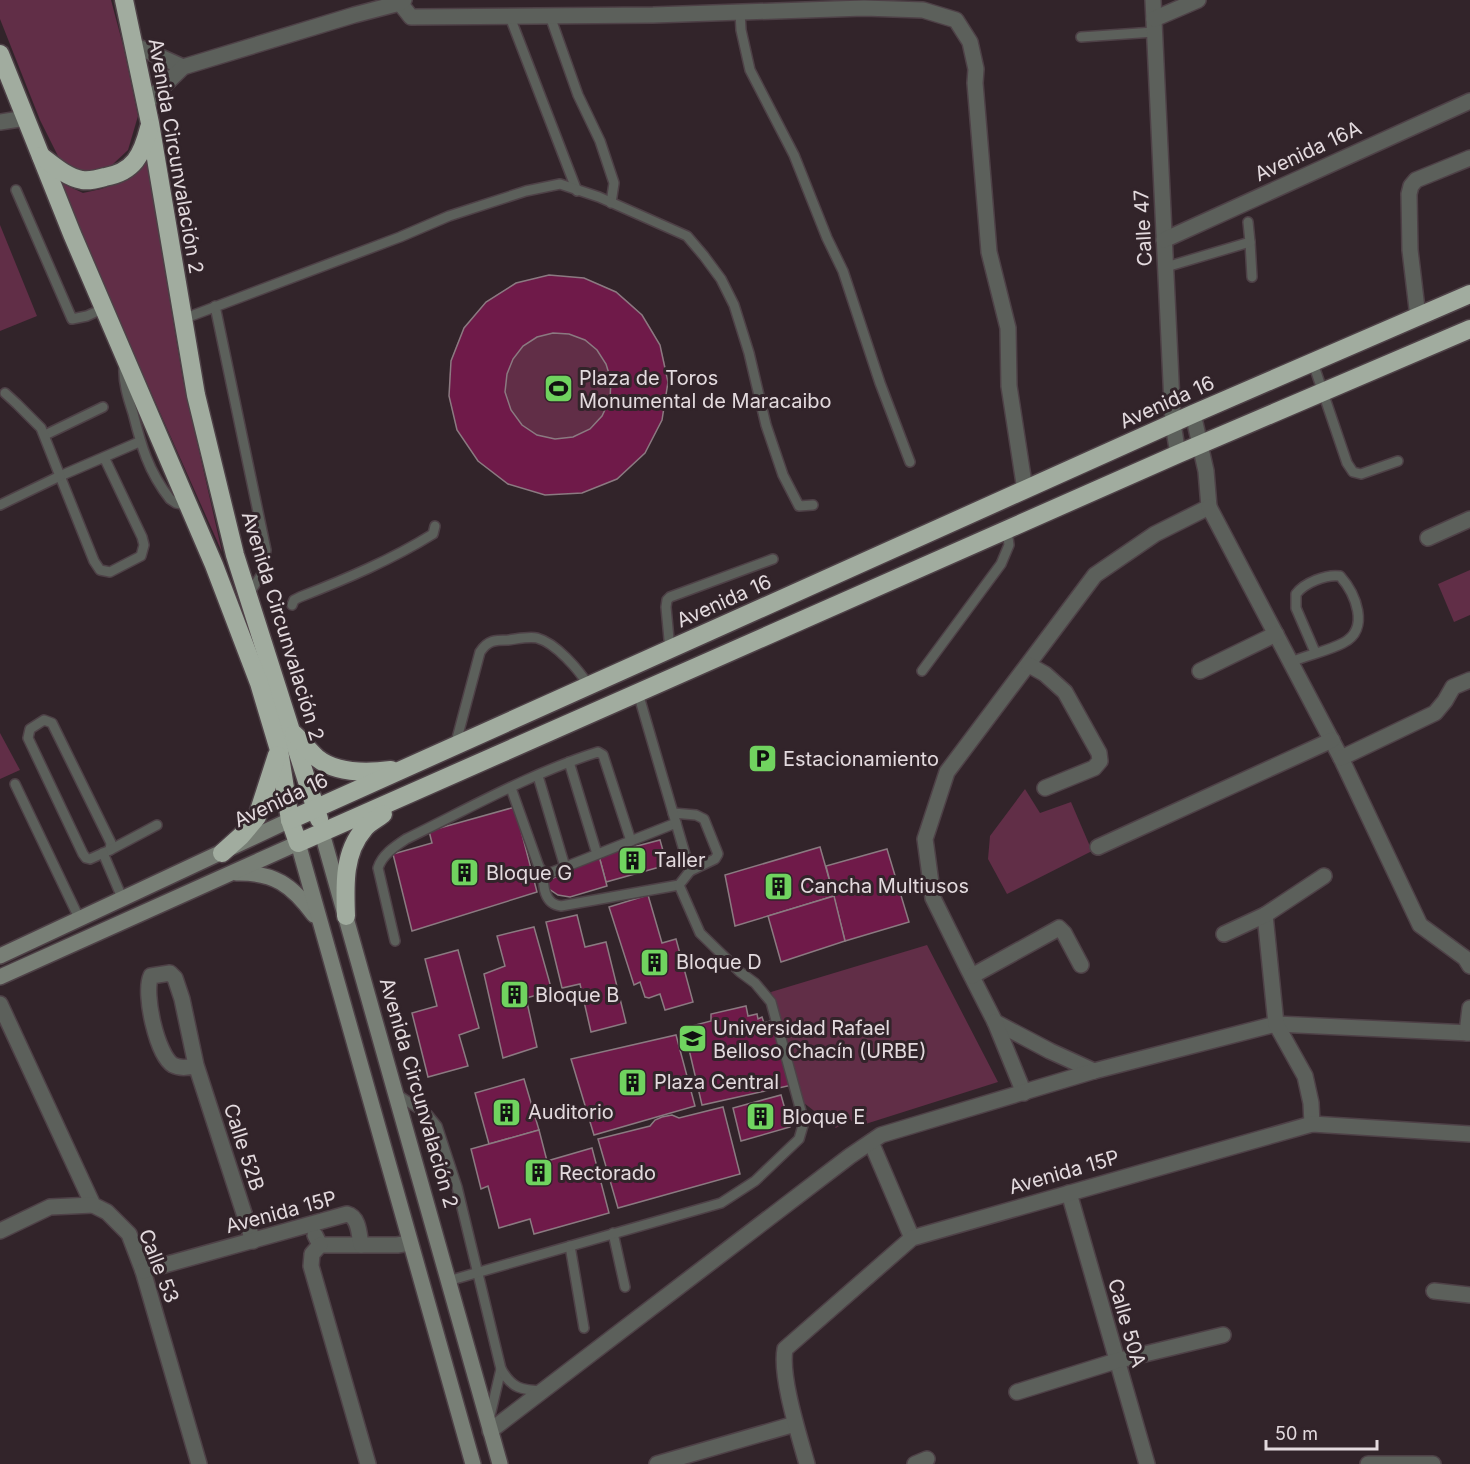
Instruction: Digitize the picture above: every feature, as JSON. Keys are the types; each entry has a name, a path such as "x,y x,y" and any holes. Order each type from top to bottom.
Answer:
{"highway":[{"name":"Avenida Circunvalación 2","path":"124,0 150,123 196,395 236,555 322,832"},
{"name":"Avenida Circunvalación 2","path":"0,54 104,308 214,565 259,683 279,750 290,820 298,843"},
{"path":"41,156 65,173 82,180 118,175 136,160 144,146 150,123"},
{"name":"Avenida 16","path":"290,820 1193,414 1470,294"},
{"path":"298,843 1178,454 1470,329"},
{"path":"291,731 317,758 341,768 366,772 405,769"},
{"path":"222,853 257,817 279,750"},
{"path":"346,916 345,879 352,848 364,828 411,794"}],"main road":[{"name":"Avenida 16","path":"0,956 290,820"},
{"name":"Avenida Circunvalación 2","path":"322,832 500,1464"},
{"name":"Avenida Circunvalación 2","path":"298,843 473,1464"},
{"path":"0,978 298,843"},
{"path":"230,873 256,873 282,882 303,900 320,923"}],"street":[{"name":"Calle 47","path":"1153,0 1173,424 1178,454"},
{"path":"1154,25 1198,0"},
{"path":"146,103 183,67 402,2 411,17 510,17 864,8 923,10 956,20 970,42 976,69 975,83 989,252 1008,328 1010,386 1025,490"},
{"path":"134,45 183,67"},
{"name":"Avenida 16A","path":"1164,240 1470,101"},
{"path":"0,122 26,118"},
{"path":"1418,317 1410,250 1409,194 1411,186 1416,180 1470,158"},
{"path":"1193,414 1206,471 1209,507 1332,740 1420,925 1465,958 1470,966"},
{"path":"1024,1093 995,1022 933,898 925,839 947,772 1095,575 1155,534 1209,507"},
{"path":"1428,538 1470,519"},
{"path":"1200,671 1276,634"},
{"path":"1029,664 1045,674 1065,692 1099,753 1100,761 1094,768 1045,788"},
{"path":"1341,758 1435,713 1445,702 1453,687 1470,680"},
{"path":"1098,847 1332,740"},
{"path":"1224,934 1265,915 1324,876"},
{"path":"1265,915 1276,1024 1305,1076 1311,1103 1312,1124"},
{"path":"972,976 1059,928 1081,965"},
{"name":"Calle 52B","path":"196,1065 186,1068 172,1064 158,1044 147,990 151,976 170,972 175,978 182,999 196,1065 252,1241"},
{"name":"Calle 53","path":"0,1004 93,1205 107,1212 129,1234 143,1271 199,1464"},
{"path":"489,1427 543,1391 881,1135 1094,1071 1276,1024 1469,1033 1470,1008"},
{"path":"995,1022 1094,1071"},
{"name":"Avenida 15P","path":"795,1424 783,1361 785,1349 912,1238 1312,1124 1470,1134"},
{"path":"871,1142 912,1238"},
{"name":"Calle 50A","path":"1069,1192 1147,1464"},
{"path":"0,1231 50,1207 93,1205"},
{"name":"Avenida 15P","path":"143,1271 347,1214 352,1215 356,1220 361,1245"},
{"path":"312,1224 320,1245"},
{"path":"368,1464 311,1266 312,1254 320,1245 410,1243"},
{"path":"1434,1291 1470,1295"},
{"path":"1017,1392 1116,1361 1223,1335"},
{"path":"657,1464 795,1424 807,1464"},
{"path":"1368,1464 1433,1464"}],"lane":[{"path":"740,12 741,30 750,70 794,155 827,238 843,271 880,383 910,462"},
{"path":"550,16 578,95 604,152 614,183 611,203"},
{"path":"510,17 577,191"},
{"path":"1081,37 1154,25"},
{"path":"183,319 400,237 449,216 526,190 560,184 599,197 687,236 721,279 734,305 749,352 766,425 783,475 799,506 813,505"},
{"path":"16,190 72,319 87,316 104,308"},
{"path":"1248,222 1252,277"},
{"path":"1166,267 1250,242"},
{"path":"215,306 266,550 262,574 248,595"},
{"path":"124,355 124,375 139,442 158,481 170,499 189,506"},
{"path":"1313,363 1347,463 1353,472 1361,474 1398,461"},
{"path":"5,393 35,420 45,435 84,539 97,567 106,572 115,570 141,556 144,545 104,457"},
{"path":"45,435 103,407"},
{"path":"0,505 139,442"},
{"path":"292,605 294,600 300,597 407,550 433,534 435,526"},
{"path":"922,671 1001,564 1009,545 1007,530"},
{"path":"670,650 666,607 670,597 773,559"},
{"path":"1291,662 1346,642 1359,626 1359,610 1349,586 1340,576 1334,575 1306,585 1296,594 1296,608 1316,652"},
{"path":"455,746 480,652 491,640 537,638 554,646 580,672 589,686"},
{"path":"638,693 690,871"},
{"path":"123,900 107,852 111,843 52,723 44,720 30,729 28,738 86,858 90,859 107,852 157,825"},
{"path":"395,941 378,868 380,861 390,850 406,839 569,762 598,752 603,755 632,841"},
{"path":"569,762 597,854"},
{"path":"538,776 565,867"},
{"path":"15,784 80,920"},
{"path":"511,788 539,867 543,872 547,897 555,906 679,885 690,871 715,859 718,854 704,819 696,815 673,813"},
{"path":"543,872 550,873 676,823"},
{"path":"448,1281 721,1203 755,1182 799,1139 804,1122 771,1002 755,982 740,972 700,933 679,885"},
{"path":"395,1093 428,1115 437,1126 457,1186 501,1369 512,1385 523,1389 543,1391"},
{"path":"613,1233 625,1287"},
{"path":"570,1246 584,1328"},
{"path":"489,1427 501,1369"}],"shaded area":[{"path":"0,0 111,0 138,116 128,150 112,165 94,174 74,172 58,156 40,120 0,19"},
{"path":"146,158 183,380 222,552 57,181 83,193 101,189 119,183 138,172"},
{"path":"0,225 37,316 0,331"},
{"name":"Plaza de Toros Monumental de Maracaibo","path":"569,276 600,284 619,294 635,308 649,324 659,343 667,374 667,396 659,427 649,446 635,462 619,476 600,486 569,494 547,494 516,486 497,476 467,446 457,427 451,406 449,374 457,343 467,324 497,294 516,284 537,278"},
{"path":"1470,570 1470,615 1454,622 1438,584"},
{"path":"0,733 20,770 0,779"},
{"path":"1025,789 1040,813 1071,802 1092,851 1007,894 988,859 990,836"},
{"path":"927,945 998,1082 856,1127 850,1119 836,1128 804,1103 771,992"}],"building":[{"name":"Plaza de Toros Monumental de Maracaibo","path":"549,275 584,278 616,292 642,315 660,345 668,382 662,420 645,453 617,479 582,493 545,495 508,484 478,461 457,430 449,396 451,361 464,328 486,302 516,283","holes":["553,333 569,334 585,340 597,350 606,364 611,380 610,399 602,416 590,429 573,437 555,439 537,435 522,425 511,410 505,392 507,374 513,359 523,346 537,337"]},
{"name":"Bloque G","path":"515,807 537,892 412,931 393,854 432,843 429,831"},
{"name":"Taller","path":"660,840 667,865 606,882 599,856"},
{"name":"Cancha Multiusos","path":"820,847 834,896 735,926 725,875"},
{"name":"Cancha Multiusos","path":"887,849 909,922 845,941 826,866"},
{"path":"599,856 607,886 570,897 558,895 549,889 547,881"},
{"name":"Bloque D","path":"648,895 662,943 676,939 693,1002 665,1010 660,994 645,997 640,982 634,985 609,907"},
{"name":"Cancha Multiusos","path":"834,896 845,941 781,962 768,916"},
{"path":"577,915 585,947 606,942 626,1023 591,1032 580,984 562,988 546,922"},
{"name":"Bloque B","path":"534,927 552,991 526,998 537,1047 503,1058 484,974 505,966 497,936"},
{"path":"458,950 479,1028 459,1035 468,1066 428,1077 412,1013 437,1006 425,959"},
{"path":"746,1006 748,1016 757,1014 758,1019 762,1017 764,1023 774,1020 792,1085 702,1105 684,1028 711,1021 711,1014"},
{"name":"Plaza Central","path":"676,1035 695,1106 594,1135 571,1059"},
{"name":"Auditorio","path":"524,1079 539,1130 489,1144 475,1093"},
{"name":"Bloque E","path":"781,1095 790,1127 741,1141 733,1108"},
{"path":"723,1107 740,1174 618,1208 598,1139 650,1126 662,1117 672,1115 679,1118"},
{"name":"Rectorado","path":"539,1130 547,1161 592,1148 609,1213 534,1234 530,1219 499,1228 488,1186 481,1189 471,1149"}],"place":[{"name":"Plaza de Toros Monumental de Maracaibo","path":"558,389"},
{"name":"Estacionamiento","path":"762,759"},
{"name":"Taller","path":"633,860"},
{"name":"Bloque G","path":"465,873"},
{"name":"Cancha Multiusos","path":"779,886"},
{"name":"Bloque D","path":"655,962"},
{"name":"Bloque B","path":"514,995"},
{"name":"Universidad Rafael Belloso Chacín (URBE)","path":"692,1039"},
{"name":"Plaza Central","path":"633,1082"},
{"name":"Auditorio","path":"507,1112"},
{"name":"Bloque E","path":"761,1117"},
{"name":"Rectorado","path":"538,1173"}]}
